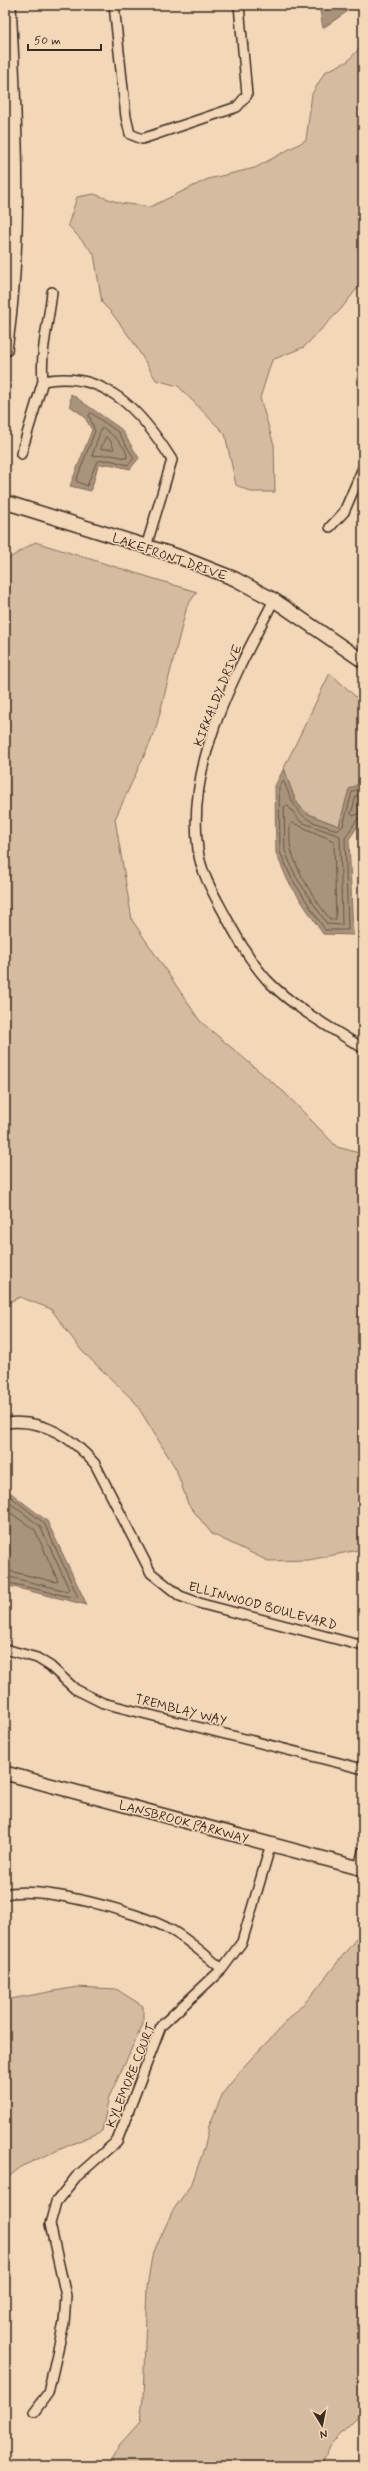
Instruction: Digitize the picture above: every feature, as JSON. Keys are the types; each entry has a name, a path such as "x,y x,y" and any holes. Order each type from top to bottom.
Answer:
{"street":[{"path":"5,350 13,296 16,136 9,5"},
{"path":"114,5 126,117 130,134 142,139 238,107 247,95 239,5"},
{"path":"21,454 43,381 41,361 52,292"},
{"path":"43,381 59,378 96,383 120,397 158,438 172,460 146,547"},
{"path":"330,527 344,512 363,468"},
{"name":"LAKEFRONT DRIVE","path":"5,502 207,567 235,579 274,600 363,661"},
{"name":"KIRKALDY DRIVE","path":"274,600 239,667 208,748 196,814 198,851 207,881 243,948 268,980 313,1016 363,1048"},
{"name":"ELLINWOOD BOULEVARD","path":"5,1422 31,1423 50,1427 70,1438 84,1450 96,1464 152,1573 180,1596 202,1604 363,1646"},
{"name":"TREMBLAY WAY","path":"5,1649 37,1658 50,1666 75,1689 103,1703 363,1769"},
{"name":"LANSBROOK PARKWAY","path":"5,1773 361,1869"},
{"name":"KYLEMORE COURT","path":"34,2412 48,2393 64,2323 66,2296 50,2224 56,2202 76,2177 117,2142 161,2026 222,1969 242,1942 271,1844"},
{"path":"361,1869 363,1851"},
{"path":"5,1894 31,1891 51,1894 93,1903 150,1921 172,1930 222,1969"}],"shaded area":[{"path":"5,29 11,135 8,296 5,317"},
{"path":"363,44 363,281 341,309 304,347 272,360 260,398 274,445 275,492 251,492 236,485 225,434 178,386 156,380 134,343 111,312 102,303 94,254 68,225 77,197 94,194 120,203 150,207 208,179 255,168 306,140 312,94 325,72 348,61"},
{"path":"35,542 197,592 187,606 155,732 115,819 132,920 200,1021 285,1093 337,1147 363,1154 363,1549 309,1560 268,1561 212,1534 188,1504 176,1469 135,1402 81,1350 51,1309 20,1297 5,1304 5,561"},
{"path":"330,673 356,697 363,699 363,782 349,789 339,826 314,816 301,808 293,793 284,768"},
{"path":"363,1930 363,2412 331,2444 320,2466 108,2466 121,2443 140,2422 143,2399 147,2287 152,2256 172,2212 192,2183 205,2146 209,2126 223,2093 246,2064 310,1997"},
{"path":"77,1987 116,1989 143,2006 143,2024 109,2097 102,2131 22,2166 5,2180 5,2000"}],"water":[{"path":"319,5 350,5 345,13 323,28"},
{"path":"71,394 121,429 139,458 130,469 109,464 98,465 91,491 70,486 92,430 84,416 70,406"},
{"path":"284,768 295,801 305,813 339,826 349,789 363,782 363,819 349,839 353,935 323,934 288,881 276,853 275,786"},
{"path":"11,1493 47,1521 87,1605 5,1585 5,1494"}]}
